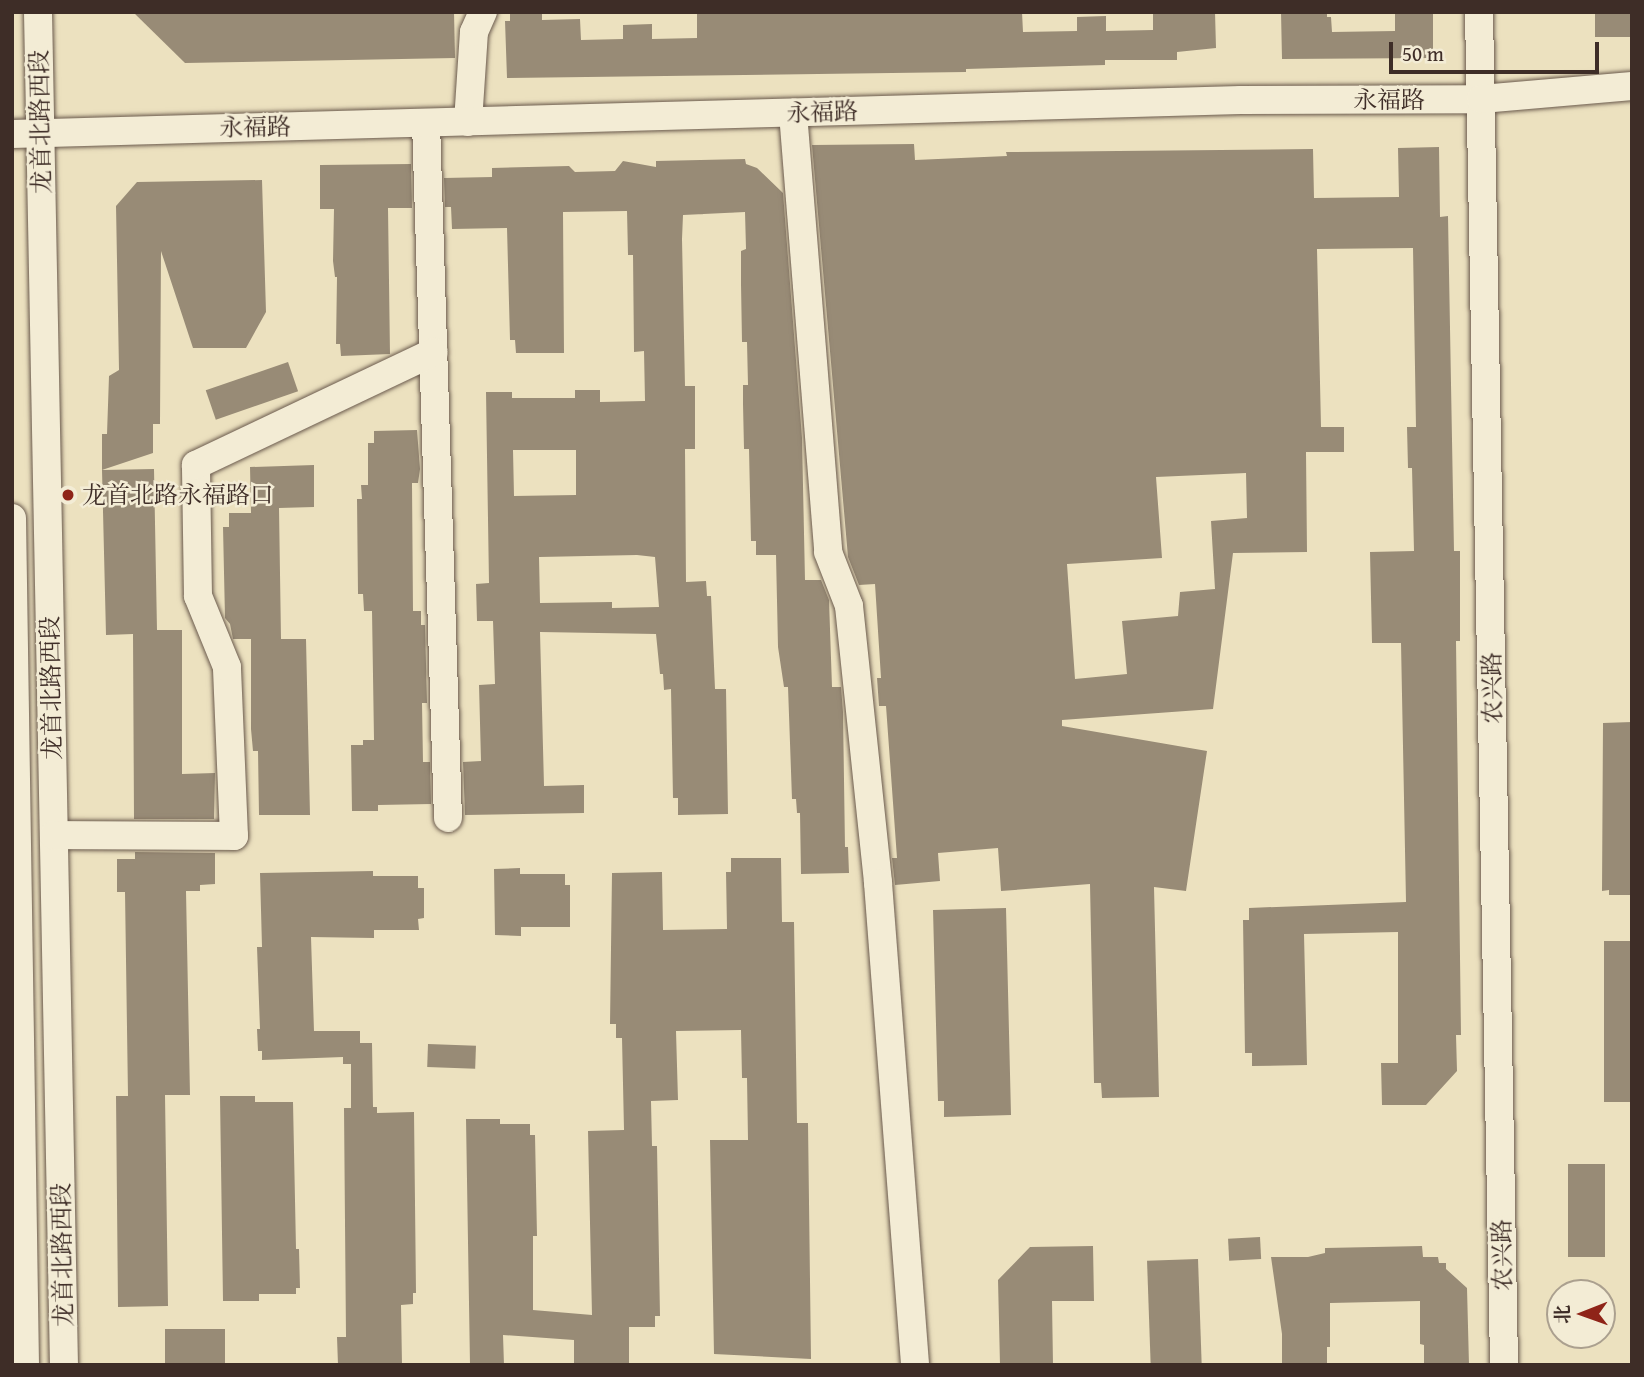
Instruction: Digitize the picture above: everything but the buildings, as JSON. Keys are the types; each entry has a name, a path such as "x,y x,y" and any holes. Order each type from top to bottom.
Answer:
{"street":[{"name":"龙首北路西段","path":"38,12 64,1365"},
{"path":"468,122 474,32 483,12"},
{"name":"农兴路","path":"1479,12 1504,1365"},
{"name":"永福路","path":"12,134 1241,100 1481,99 1632,86"},
{"path":"793,113 828,552 849,606 878,884 915,1365"},
{"path":"426,123 448,818"},
{"path":"54,835 234,836 227,667 198,596 196,465 434,352"},
{"name":"龙首北路西段","path":"12,518 25,1365"}],"place":[{"name":"龙首北路永福路口","path":"68,495"}]}
